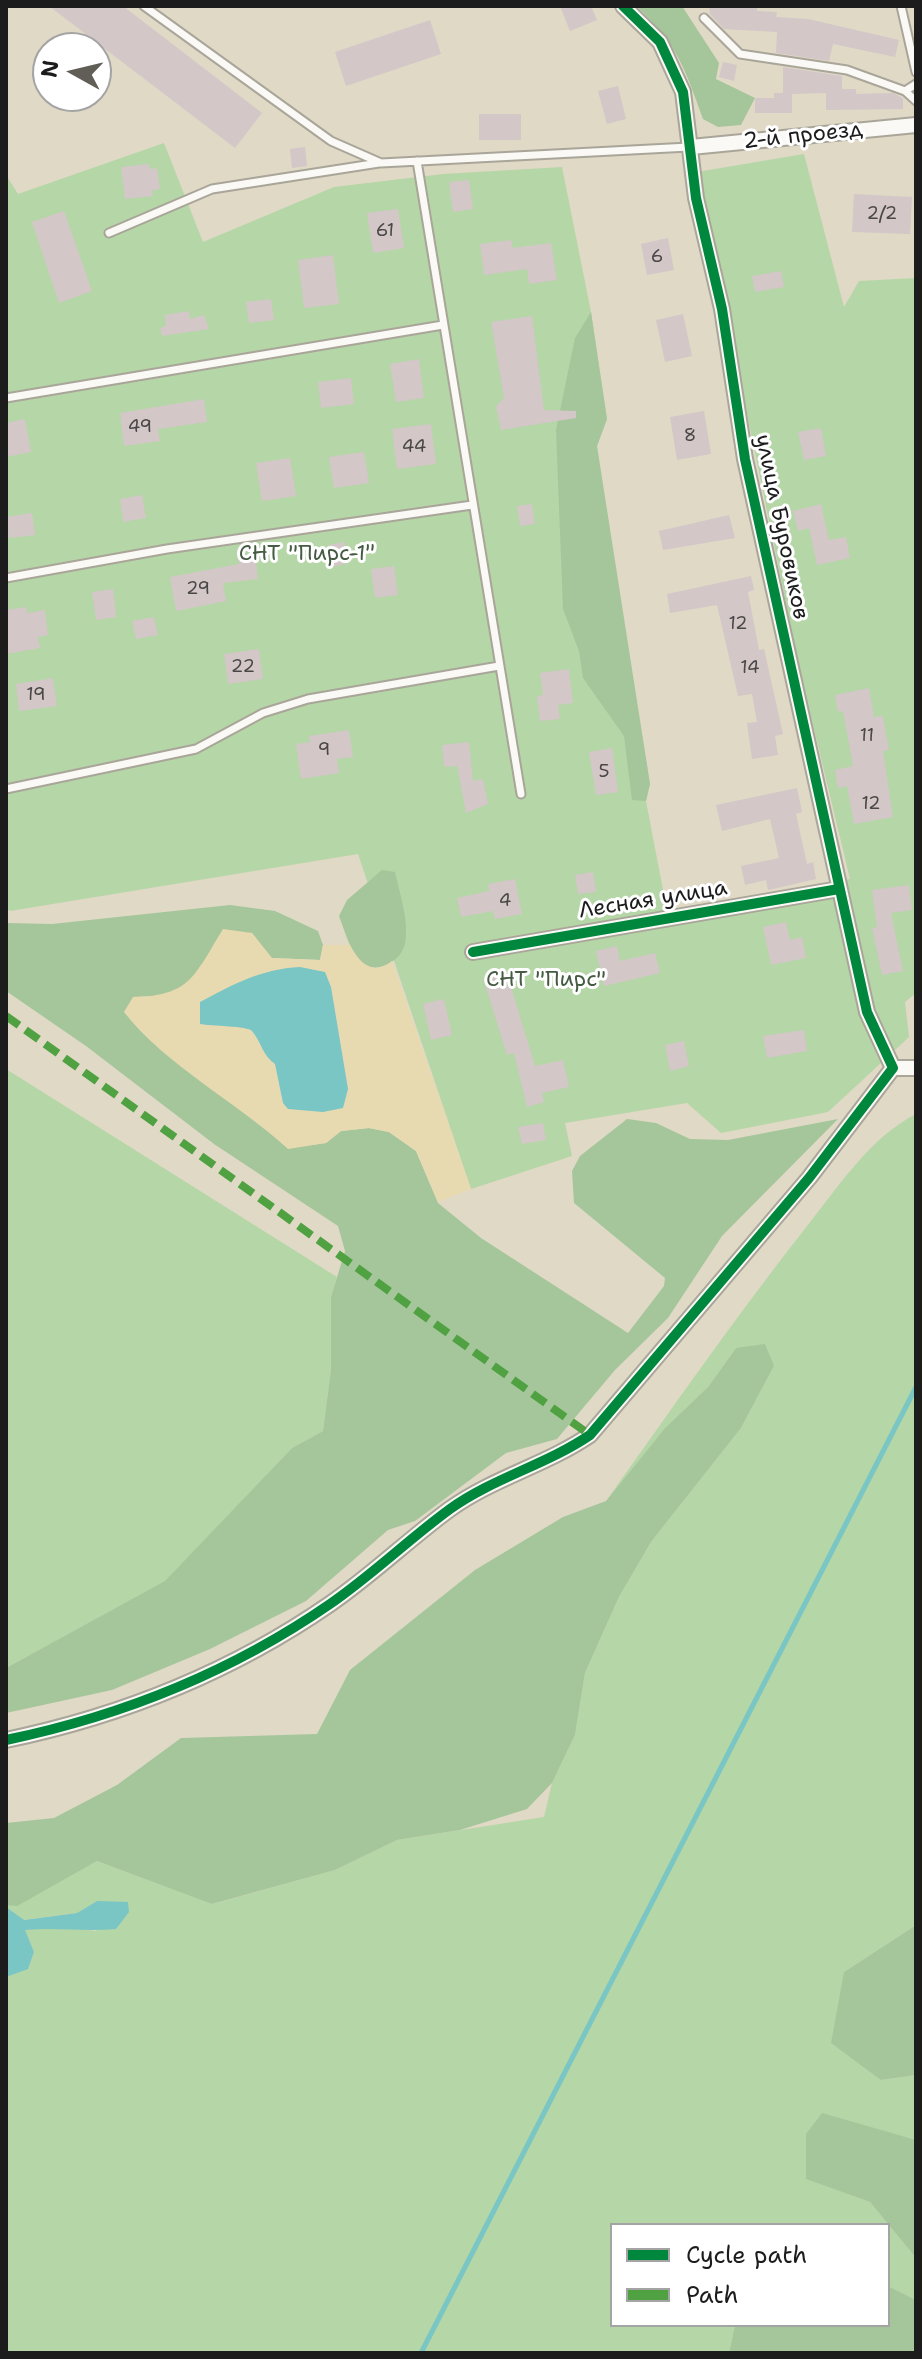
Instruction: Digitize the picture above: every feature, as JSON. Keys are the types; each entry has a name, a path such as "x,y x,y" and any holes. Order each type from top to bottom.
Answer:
{"street":[{"name":"улица Буровиков","path":"623,6 660,42 683,92 696,198 722,309 745,459 867,1012 893,1068"},
{"name":"2-й проезд","path":"691,147 916,125"},
{"name":"Лесная улица","path":"473,952 839,889"},
{"path":"6,1740 67,1727 154,1697 233,1662 330,1604 452,1508 488,1487 561,1454 590,1435 809,1178 893,1068 916,1068"}],"lane":[{"path":"144,6 331,141 381,163"},
{"path":"901,6 916,72"},
{"path":"704,18 740,54 847,70 905,91 916,101"},
{"path":"905,91 916,84"},
{"path":"109,233 212,189 381,163 691,147"},
{"path":"417,161 521,794"},
{"path":"6,398 443,325"},
{"path":"6,578 167,549 472,505"},
{"path":"6,789 196,749 263,713 308,699 499,666"}],"green space":[{"path":"636,6 682,6 719,63 716,79 755,98 741,125 718,127 703,119 678,58 661,32"},
{"name":"СНТ \"Пирс-1\"","path":"164,143 203,242 334,187 443,174 562,167 591,312 607,419 597,446 650,784 646,801 667,911 850,879 800,671 697,172 804,154 844,307 859,281 916,278 916,993 905,1002 909,1037 828,1112 721,1133 687,1103 565,1123 572,1156 471,1189 358,854 10,911 6,908 6,175 18,194"},
{"path":"591,312 607,419 597,446 650,784 646,801 632,800 624,736 583,678 579,651 563,609 556,430 575,338"},
{"path":"382,870 395,872 404,911 406,938 396,959 381,967 371,967 363,964 351,948 339,916 347,900"},
{"path":"230,905 275,911 318,931 323,945 320,960 271,958 252,933 201,965 188,985 161,996 133,997 288,1148 326,1143 341,1131 369,1128 389,1132 416,1151 438,1203 481,1238 628,1333 664,1286 665,1278 574,1203 572,1171 580,1156 627,1119 656,1123 690,1139 728,1140 838,1119 722,1236 668,1318 615,1370 557,1439 506,1453 415,1521 388,1530 306,1601 210,1649 112,1690 6,1713 6,1668 165,1581 292,1448 323,1431 331,1369 331,1297 345,1251 338,1226 214,1144 86,1046 6,991 6,923 52,924"},
{"path":"6,1069 337,1277 331,1297 331,1369 323,1431 292,1448 166,1581 6,1668"},
{"path":"916,1114 916,1925 844,1972 881,2080 916,2075 916,2140 869,2128 807,2179 870,2202 887,2223 610,2223 610,2327 735,2327 729,2353 6,2353 6,1977 28,1968 34,1952 24,1930 61,1926 96,1931 97,1901 77,1913 23,1920 6,1907 6,1888 63,1878 97,1861 213,1904 335,1870 397,1840 544,1817 552,1783 575,1735 585,1673 619,1597 651,1542 741,1428 774,1366 736,1348 708,1387 665,1428 606,1501 784,1255 871,1148"},
{"path":"765,1344 774,1366 741,1428 651,1542 619,1597 585,1673 575,1735 552,1783 527,1809 460,1830 397,1840 335,1870 212,1904 97,1861 17,1906 6,1905 6,1823 54,1818 117,1785 181,1738 317,1734 350,1670 475,1570 563,1517 606,1501 665,1428 708,1387 736,1348"},
{"path":"916,1925 916,2075 881,2080 831,2043 844,1972"},
{"path":"822,2113 916,2140 916,2258 870,2202 806,2179 806,2134"},
{"path":"890,2226 916,2258 916,2300 890,2287"},
{"path":"890,2287 916,2300 916,2353 729,2353 735,2327 890,2327"}],"sand":[{"path":"223,929 252,933 272,958 320,960 323,945 350,945 358,958 373,968 392,961 471,1189 438,1202 416,1151 389,1132 369,1128 341,1131 326,1143 288,1149 180,1066 141,1031 124,1012 133,997 168,992 190,980","holes":["331,987 348,1089 343,1108 283,1103 275,1064 246,1027"]}],"water":[{"path":"300,967 325,972 331,987 348,1089 343,1108 323,1112 288,1109 283,1103 275,1064 267,1057 252,1031 200,1024 200,1002 260,974"},
{"path":"97,1901 128,1902 129,1912 116,1929 25,1930 34,1952 28,1969 6,1977 6,1907 24,1920 77,1913"}],"building":[{"path":"49,6 123,6 262,113 235,148 112,54 112,32 83,32"},
{"path":"560,6 591,6 597,20 570,31"},
{"path":"709,6 757,6 757,11 777,12 776,17 808,19 899,40 895,57 833,44 829,61 776,53 777,32 724,29 710,14"},
{"path":"430,20 441,54 346,86 335,52"},
{"path":"723,62 737,65 734,81 719,77"},
{"path":"783,67 842,76 842,89 856,89 856,94 893,93 903,98 903,109 826,110 826,93 792,94 792,113 755,113 755,98 774,98 774,93 783,93"},
{"path":"618,86 626,119 607,124 598,91"},
{"path":"479,114 521,114 521,140 479,140"},
{"path":"305,147 307,166 292,168 290,149"},
{"path":"149,164 150,169 157,168 160,189 152,190 153,196 125,199 121,167"},
{"path":"469,180 473,209 453,212 449,182"},
{"path":"854,194 912,197 910,234 852,232"},
{"path":"398,209 404,248 373,253 367,213"},
{"path":"64,211 92,291 59,303 32,222"},
{"path":"668,238 674,270 647,275 641,244"},
{"path":"511,240 513,248 551,243 557,280 529,284 527,269 484,275 480,244"},
{"path":"333,255 339,304 304,308 298,260"},
{"path":"781,271 784,287 755,292 752,276"},
{"path":"271,299 274,320 249,323 246,302"},
{"path":"189,311 190,319 204,315 209,329 162,336 160,328 166,326 165,315"},
{"path":"683,314 692,356 665,362 656,320"},
{"path":"532,316 544,410 576,411 576,418 501,430 496,406 504,398 491,322"},
{"path":"419,359 424,398 396,402 390,364"},
{"path":"351,378 354,404 321,408 318,382"},
{"path":"204,399 207,422 158,429 160,441 124,446 120,413"},
{"path":"704,411 711,454 677,460 670,417"},
{"path":"25,419 31,452 6,457 6,423"},
{"path":"431,424 436,464 397,469 392,429"},
{"path":"821,428 826,456 804,460 798,432"},
{"path":"364,452 369,483 334,488 329,457"},
{"path":"290,458 296,496 262,501 256,463"},
{"path":"142,495 146,518 123,522 120,499"},
{"path":"532,504 535,524 520,526 517,506"},
{"path":"821,504 829,540 846,537 850,558 817,565 809,528 798,531 793,511"},
{"path":"32,513 35,535 9,538 6,517"},
{"path":"729,515 735,538 663,550 659,531"},
{"path":"344,542 349,563 332,567 328,545"},
{"path":"255,555 258,579 223,583 226,601 176,611 170,577 239,564 238,557"},
{"path":"394,566 398,595 375,598 371,569"},
{"path":"751,576 754,590 748,592 759,650 764,649 783,734 775,736 778,755 752,759 747,723 757,722 752,694 738,696 717,605 670,613 667,594"},
{"path":"113,589 116,617 96,620 92,592"},
{"path":"26,607 27,613 45,610 48,635 38,637 40,648 6,654 6,610"},
{"path":"154,617 158,635 136,639 132,621"},
{"path":"259,649 263,679 228,684 224,654"},
{"path":"569,669 573,703 558,705 560,719 540,721 537,696 543,695 540,673"},
{"path":"53,678 57,706 19,711 16,684"},
{"path":"869,688 874,717 883,716 889,750 883,751 893,817 854,824 847,786 838,788 835,770 853,766 843,711 838,712 835,695"},
{"path":"349,730 353,757 337,759 339,773 301,779 296,744 310,742 309,736"},
{"path":"469,742 473,781 483,779 488,804 466,813 457,766 444,767 442,745"},
{"path":"612,748 618,792 596,795 589,752"},
{"path":"797,788 802,812 796,814 807,864 813,862 816,879 768,890 766,880 745,885 741,866 779,858 770,819 722,831 716,805"},
{"path":"593,872 596,892 578,894 575,875"},
{"path":"515,879 522,914 495,919 493,911 461,917 457,898 489,891 488,884"},
{"path":"909,885 912,910 891,913 903,971 882,975 872,928 877,927 872,890"},
{"path":"786,922 790,940 802,937 806,958 771,965 763,927"},
{"path":"617,946 620,961 655,953 660,973 604,986 596,951"},
{"path":"506,971 535,1066 563,1060 569,1087 542,1093 544,1102 527,1107 514,1053 507,1055 483,978"},
{"path":"444,999 452,1035 431,1040 423,1004"},
{"path":"804,1030 807,1051 767,1058 763,1036"},
{"path":"684,1041 689,1066 670,1071 665,1045"},
{"path":"543,1123 546,1140 522,1144 518,1127"}],"waterway":[{"path":"421,2353 916,1387"}],"marked path":[{"path":"6,1016 590,1435"}],"cycle path":[{"path":"6,1740 133,1704 255,1650 330,1604 467,1498 590,1435 809,1178 893,1068 867,1012 745,459 722,309 696,198 683,92 660,42 623,6"},
{"path":"473,952 839,889"}],"park label":[{"name":"СНТ \"Пирс\"","path":"546,980"}]}
